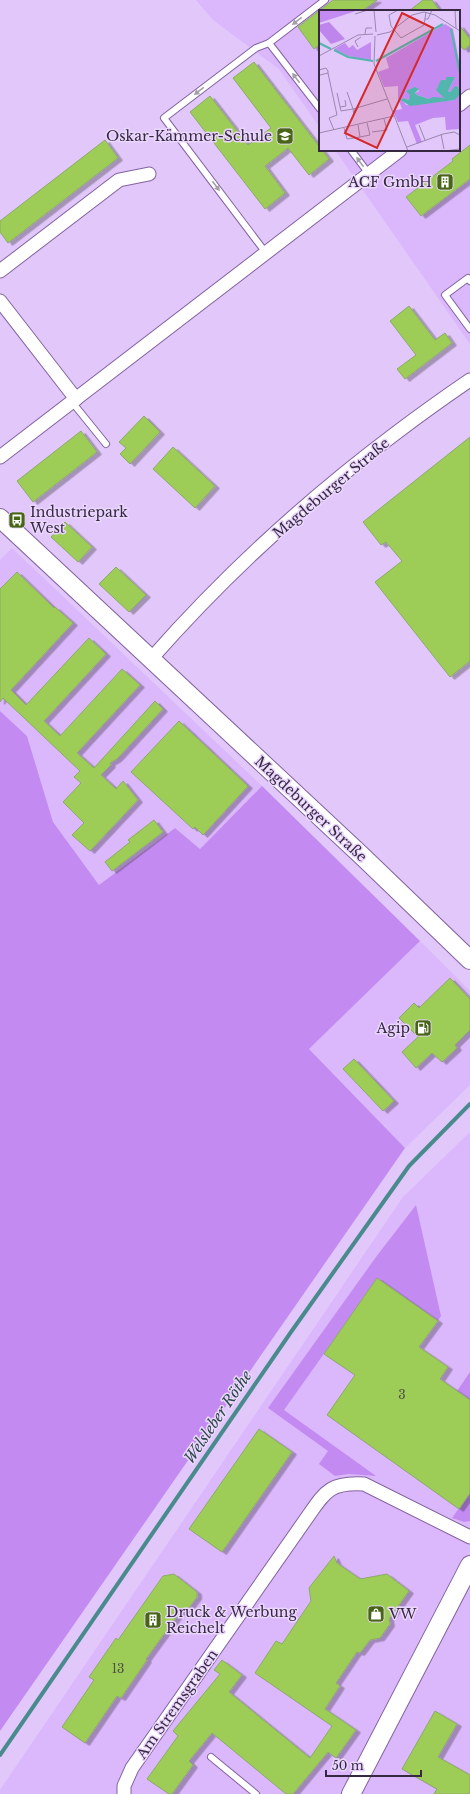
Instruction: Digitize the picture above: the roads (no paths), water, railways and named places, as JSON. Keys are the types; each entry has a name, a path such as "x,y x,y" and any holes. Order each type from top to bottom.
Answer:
{"main road":[{"name":"Magdeburger Straße","path":"0,518 470,960"},
{"path":"351,1794 470,1565"}],"street":[{"path":"460,104 470,96"},
{"path":"0,457 399,151"},
{"path":"0,271 119,180 149,174"},
{"path":"0,301 74,401"},
{"name":"Magdeburger Straße","path":"151,659 210,595 319,495 396,433 470,380"},
{"name":"Am Stremsgraben","path":"124,1794 124,1786 127,1778 137,1762 322,1496 332,1488 348,1483 364,1484 470,1536"}],"lane":[{"path":"266,253 164,118 256,48 269,43 325,0"},
{"path":"269,43 319,108"},
{"path":"352,151 369,174"},
{"path":"470,281 468,278 445,295 470,329"},
{"path":"74,401 106,444"},
{"path":"211,1757 256,1794"}],"waterway":[{"name":"Welsleber Röthe","path":"0,1755 291,1332 409,1166 470,1104"}],"place":[{"name":"Oskar-Kämmer-Schule","path":"285,136"},
{"name":"ACF GmbH","path":"445,182"},
{"name":"Industriepark West","path":"17,520"},
{"name":"Agip","path":"423,1028"},
{"name":"VW","path":"376,1614"},
{"name":"Druck & Werbung Reichelt","path":"153,1620"}]}
